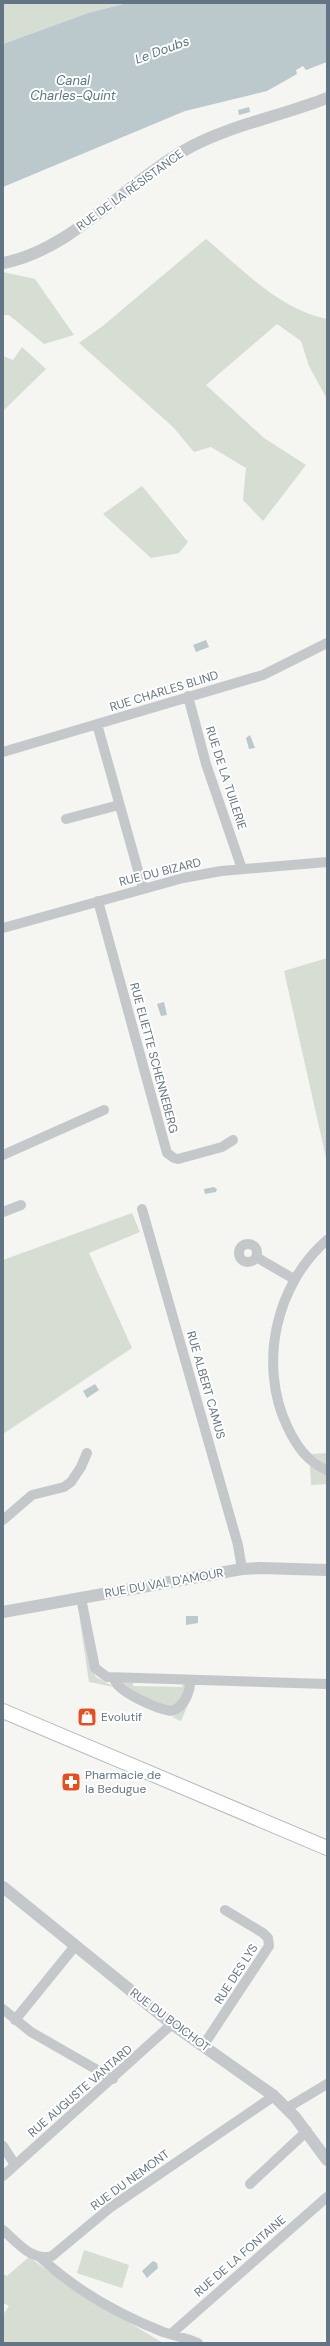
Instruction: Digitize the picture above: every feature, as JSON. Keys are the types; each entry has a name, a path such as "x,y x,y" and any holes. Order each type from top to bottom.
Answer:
{"main road":[{"path":"3,1711 327,1848"}],"street":[{"name":"RUE DE LA RÉSISTANCE","path":"3,263 34,253 73,230 156,168 185,150 209,138 327,98"},
{"name":"RUE CHARLES BLIND","path":"3,752 263,675 327,642"},
{"name":"RUE DE LA TUILERIE","path":"188,696 206,764 242,869"},
{"path":"98,724 143,888"},
{"path":"66,819 119,805"},
{"name":"RUE DU BIZARD","path":"3,928 143,888 202,874 327,862"},
{"name":"RUE ELIETTE SCHENNEBERG","path":"98,901 167,1153 174,1158 178,1158 222,1147 233,1140"},
{"path":"3,1155 104,1110"},
{"path":"3,1212 21,1205"},
{"name":"RUE ALBERT CAMUS","path":"142,1209 238,1545 242,1569"},
{"path":"327,1240 308,1259 294,1279 280,1313 275,1336 273,1363 276,1394 285,1422 296,1443 310,1460 327,1470"},
{"path":"256,1257 294,1279"},
{"path":"3,1520 32,1495 64,1487 71,1482 81,1467 86,1453"},
{"name":"RUE DU VAL D'AMOUR","path":"3,1612 242,1569 260,1568 327,1570"},
{"path":"81,1598 95,1668 102,1675 114,1678 327,1684"},
{"path":"114,1678 117,1686 130,1694 171,1711 178,1709 183,1702 188,1694 190,1681"},
{"name":"RUE DU BOICHOT","path":"3,1887 172,2024 274,2096 287,2108 307,2131 327,2160"},
{"name":"RUE DES LYS","path":"203,2046 269,1946 268,1938 263,1933 225,1910"},
{"path":"15,2020 75,1946"},
{"path":"3,2009 31,2032 113,2079"},
{"name":"RUE AUGUSTE VANTARD","path":"3,2176 113,2079 172,2024"},
{"path":"287,2108 327,2084"},
{"name":"RUE DU NEMONT","path":"40,2258 52,2256 60,2251 111,2207 274,2096"},
{"path":"250,2184 307,2131"},
{"path":"3,2146 15,2165"},
{"name":"RUE DE LA FONTAINE","path":"170,2334 327,2197"},
{"path":"3,2230 28,2252 40,2258 62,2278 105,2305 170,2334 198,2343"}],"shaded area":[{"path":"3,3 127,3 88,13 3,44"},
{"path":"206,239 262,287 278,298 293,307 327,319 327,399 309,366 301,341 277,324 206,385 264,438 306,465 263,521 243,500 246,468 211,447 194,452 173,427 79,343 104,325"},
{"path":"3,272 35,279 74,335 44,344 9,315 3,315"},
{"path":"22,347 46,369 3,411 3,356 13,360"},
{"path":"142,486 188,542 179,553 151,558 103,514"},
{"path":"327,958 327,1162 284,971"},
{"path":"132,1213 140,1232 89,1253 132,1348 3,1434 3,1260"},
{"path":"327,1453 327,1466 311,1454"},
{"path":"310,1466 327,1475 327,1484 311,1485"},
{"path":"79,1614 92,1671 96,1677 114,1687 89,1682"},
{"path":"119,1682 133,1682 133,1686 182,1687 183,1683 186,1686 185,1694 172,1708 131,1692"},
{"path":"192,1688 195,1688 181,1721 172,1717 178,1713"},
{"path":"84,2250 129,2265 122,2288 77,2273"},
{"path":"29,2257 70,2287 163,2343 3,2343 3,2315 9,2306 3,2303 3,2274 7,2276"}],"water":[{"name":"Canal Charles-Quint","path":"127,3 327,3 327,62 306,70 303,66 296,70 297,74 267,91 185,111 3,187 3,44 88,13"},
{"path":"249,107 250,112 239,115 238,110"},
{"path":"206,640 209,647 196,652 193,645"},
{"path":"250,735 255,748 249,749 246,738"},
{"path":"164,1002 167,1015 161,1016 157,1004"},
{"path":"214,1187 217,1189 216,1192 205,1194 204,1189"},
{"path":"95,1384 99,1390 87,1398 83,1391"},
{"path":"186,1616 198,1616 198,1623 186,1625"},
{"path":"153,2261 157,2263 158,2268 147,2278 142,2271"}],"place":[{"name":"Evolutif","path":"87,1717"},
{"name":"Pharmacie de la Bedugue","path":"71,1782"}],"water label":[{"name":"Le Doubs","path":"162,50"}]}
